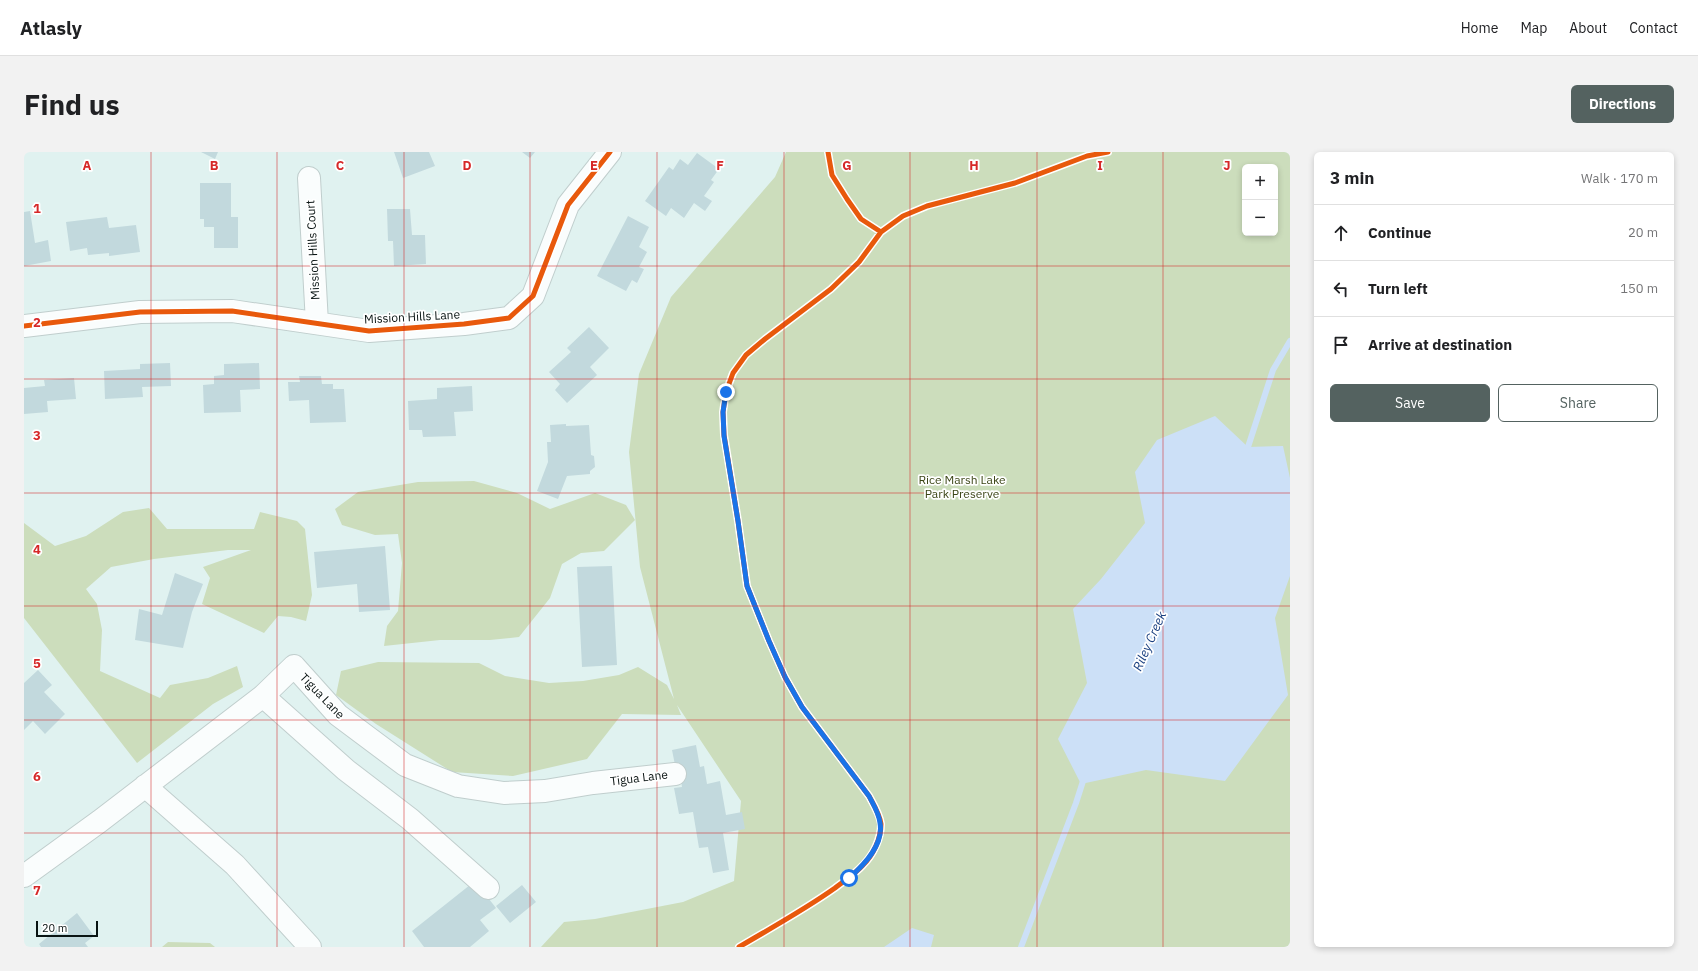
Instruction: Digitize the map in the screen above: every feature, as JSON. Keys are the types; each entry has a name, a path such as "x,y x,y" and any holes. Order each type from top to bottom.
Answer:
{"street":[{"name":"Mission Hills Lane","path":"24,326 155,311 232,311 369,331 464,324 509,318 533,296 568,205 610,152"},
{"name":"Mission Hills Court","path":"309,178 317,323"},
{"name":"Tigua Lane","path":"24,876 263,696 294,666 338,716 405,765 458,786 504,793 538,791 675,774"},
{"path":"263,696 346,770 410,819 488,888"},
{"path":"145,786 235,865 310,947"}],"green space":[{"name":"Rice Marsh Lake Park Preserve","path":"786,152 1290,152 1290,947 541,947 564,922 595,919 683,902 734,881 741,801 677,705 681,715 622,714 587,759 513,776 452,772 376,724 336,695 341,671 378,662 479,663 505,676 549,683 583,681 619,675 638,667 667,685 674,699 640,567 629,452 639,374 671,297 775,177"},
{"path":"474,481 517,493 550,509 595,493 626,505 635,520 604,551 581,553 562,564 550,598 519,637 490,640 440,640 384,646 387,626 398,611 402,563 398,534 375,535 342,525 335,509 358,492 418,482"},
{"path":"149,508 167,529 254,529 260,512 297,521 305,529 312,595 306,621 291,617 278,616 264,633 202,604 210,578 203,567 251,550 228,550 154,559 111,567 86,589 97,604 102,630 100,671 160,698 170,685 208,678 237,666 243,687 213,704 137,763 24,618 24,523 55,546 86,536 123,512"},
{"path":"168,942 210,943 215,947 162,947"}],"water":[{"path":"1215,416 1248,447 1283,446 1290,478 1290,576 1275,618 1288,695 1225,781 1146,770 1081,784 1058,739 1087,683 1073,609 1101,579 1145,523 1135,472 1157,440"},
{"path":"912,928 934,935 931,947 884,947"}],"building":[{"path":"201,152 218,152 215,159"},
{"path":"394,152 429,152 435,166 403,178"},
{"path":"522,152 535,152 530,158"},
{"path":"697,153 719,169 711,180 714,182 704,196 712,201 705,211 694,203 684,218 671,208 666,216 645,201 669,167 673,170 680,159 688,165"},
{"path":"200,183 231,183 231,217 238,217 238,248 214,248 214,227 204,227 204,219 200,219"},
{"path":"387,209 410,209 412,235 425,235 426,264 394,266 393,241 388,241"},
{"path":"30,211 35,243 48,240 51,261 24,266 24,212"},
{"path":"628,216 649,227 639,247 647,252 639,267 644,269 637,283 632,280 626,291 597,276"},
{"path":"107,217 109,228 136,225 140,252 109,256 109,253 88,255 87,248 70,251 66,222"},
{"path":"589,327 609,348 590,367 597,375 567,403 555,390 560,384 549,372 571,352 567,348"},
{"path":"170,363 171,386 142,387 143,397 105,399 104,371 140,369 140,364"},
{"path":"259,363 260,389 240,390 241,412 204,413 203,385 214,384 214,376 224,375 224,364"},
{"path":"299,376 321,376 322,384 333,384 333,389 344,389 346,422 310,423 309,400 289,401 288,382 300,382"},
{"path":"74,378 76,399 47,401 48,412 24,414 24,388 45,386 44,380"},
{"path":"472,386 473,411 454,412 456,436 423,437 422,430 409,430 408,401 437,399 437,388"},
{"path":"566,424 566,426 589,425 591,455 594,456 595,467 590,471 590,474 567,476 558,499 537,491 548,462 547,442 551,442 550,425"},
{"path":"385,546 390,610 359,612 357,584 317,588 314,552"},
{"path":"612,566 617,665 582,667 577,567"},
{"path":"175,573 203,584 192,612 183,648 135,640 139,609 162,615"},
{"path":"38,670 52,685 44,692 65,714 45,734 33,721 24,730 24,683"},
{"path":"696,745 700,767 704,766 707,784 720,781 726,815 742,812 745,829 723,833 729,870 713,873 708,847 699,848 693,812 679,814 674,788 682,787 680,774 677,775 672,750"},
{"path":"475,881 496,908 480,920 489,931 470,947 424,947 412,931"},
{"path":"522,885 536,902 510,923 496,906"},
{"path":"77,913 94,936 85,943 88,947 41,947 39,944"}],"waterway":[{"name":"Riley Creek","path":"1244,453 1248,447 1273,370 1290,341"},
{"name":"Riley Creek","path":"1021,947 1076,803 1084,778"}],"cycle path":[{"path":"24,326 140,312 232,311 369,331 464,324 509,318 533,296 568,205 610,152"},
{"path":"828,152 832,175 847,199 861,219 881,232"},
{"path":"739,947 811,904 857,871 867,861 873,852 880,835 881,824 869,796 802,707 785,677 747,586 724,435 723,412 726,392 733,373 746,355 831,289 859,262 881,232 903,216 927,206 1015,183 1087,156 1108,152"}],"route":[{"path":"726,392 723,412 724,436 747,586 785,677 802,707 869,796 877,811 881,823 879,836 874,851 863,866 849,878"}]}
